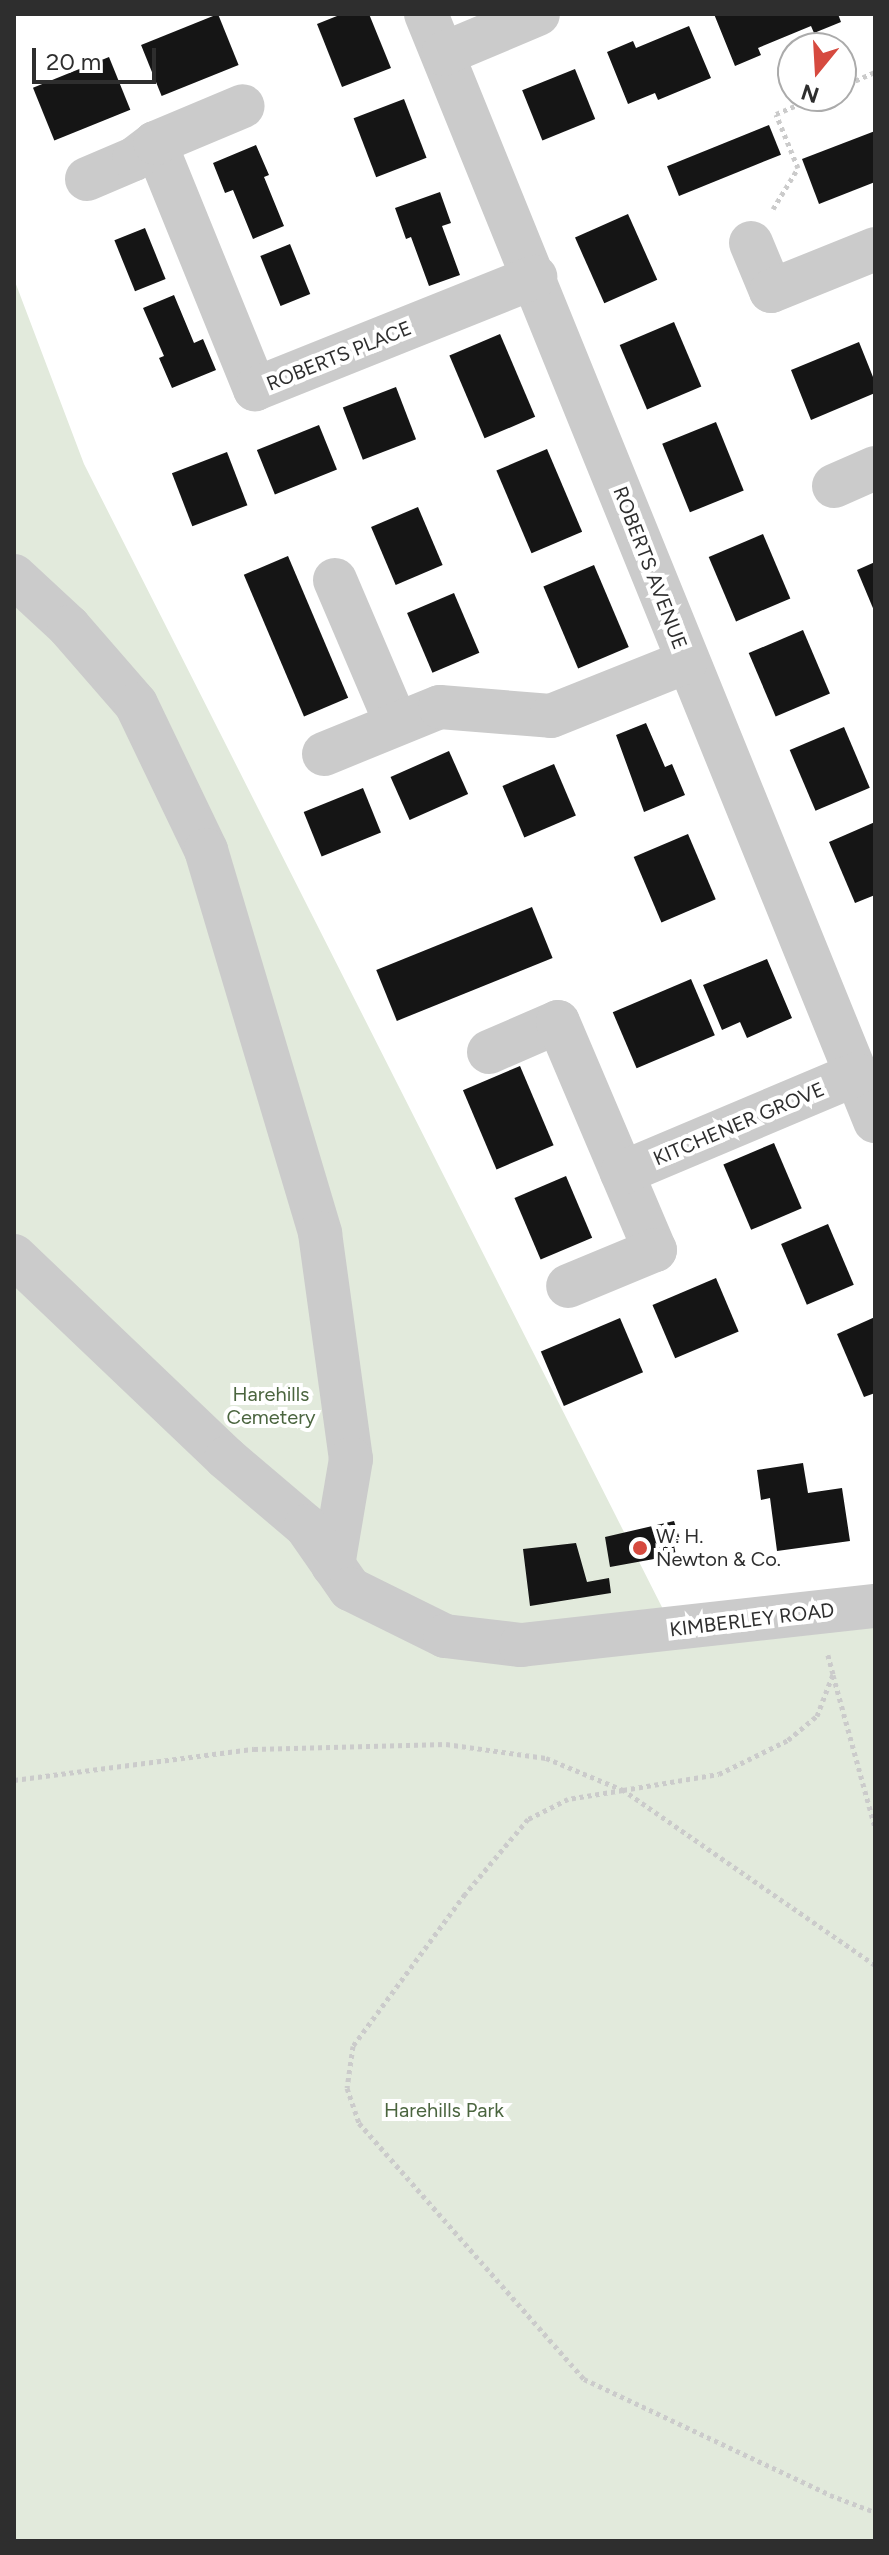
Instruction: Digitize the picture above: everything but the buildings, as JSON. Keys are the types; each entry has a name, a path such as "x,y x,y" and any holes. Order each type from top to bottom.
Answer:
{"street":[{"name":"ROBERTS AVENUE","path":"426,14 535,277 686,662 875,1121"},
{"path":"443,54 538,14"},
{"path":"87,179 134,159 155,143 243,106"},
{"name":"ROBERTS PLACE","path":"155,143 255,389 535,277"},
{"path":"751,243 771,291 875,249"},
{"path":"834,486 875,468"},
{"path":"14,576 69,627 136,704 206,850 320,1233 351,1459 333,1565"},
{"path":"335,580 396,723"},
{"path":"324,754 440,707 551,716 686,662"},
{"path":"489,1052 558,1022 655,1250 568,1286"},
{"name":"KITCHENER GROVE","path":"622,1173 856,1074"},
{"name":"KIMBERLEY ROAD","path":"14,1256 226,1458 306,1526 350,1589 445,1636 521,1645 629,1636 875,1606"}],"path":[{"path":"751,243 798,168 776,114 781,112"},
{"path":"816,1611 875,1828"},
{"path":"833,1674 817,1716 788,1740 719,1774 568,1799 528,1819 465,1894 353,2046 347,2088 359,2123 584,2379 830,2495 875,2512"},
{"path":"14,1780 254,1749 446,1744 546,1758 623,1790 875,1965"}],"green space":[{"name":"Harehills Park","path":"14,279 84,464 670,1623 875,1606 875,2541 14,2541"}],"place":[{"name":"W. H. Newton & Co.","path":"640,1548"}],"park label":[{"name":"Harehills Cemetery","path":"271,1406"}]}
